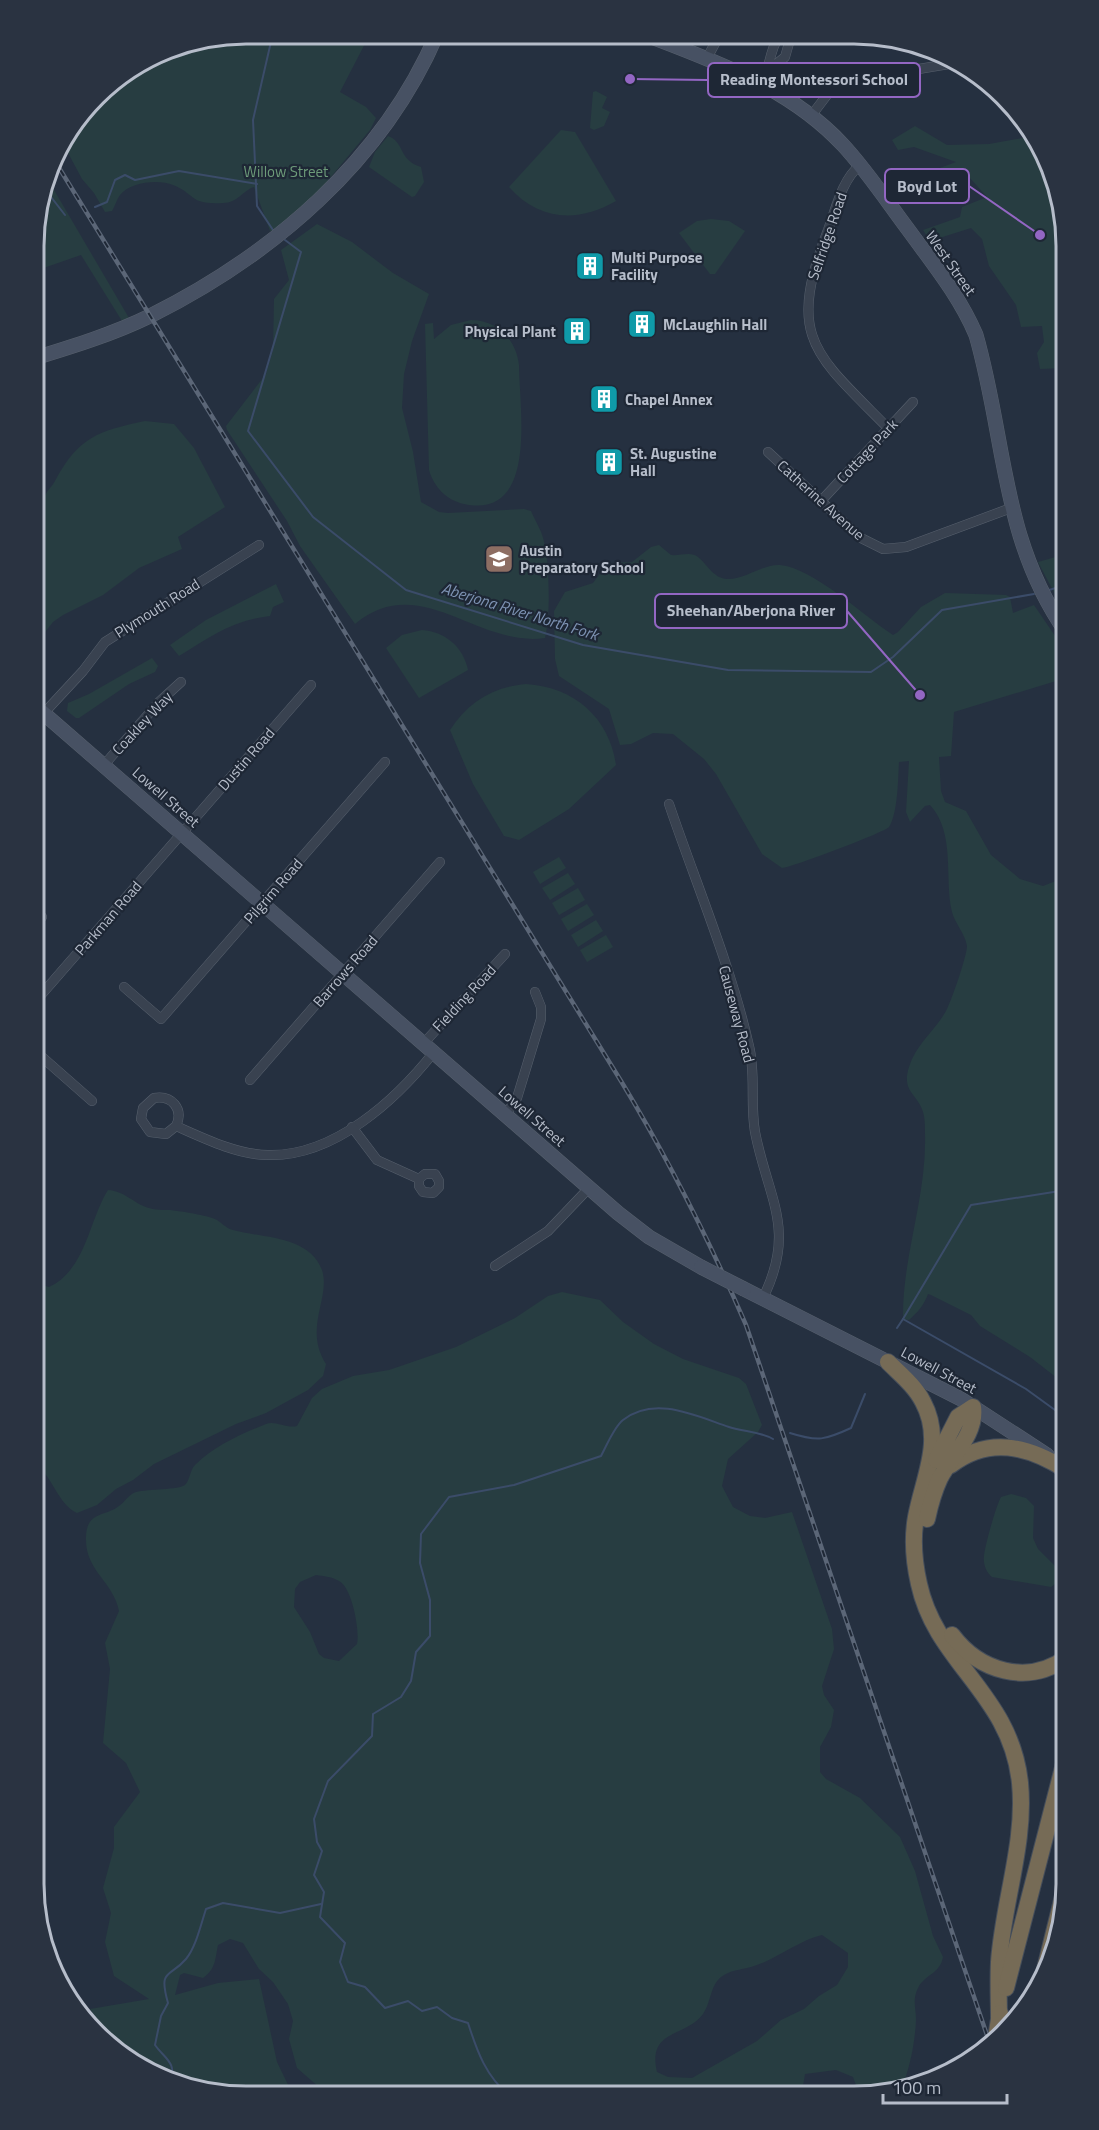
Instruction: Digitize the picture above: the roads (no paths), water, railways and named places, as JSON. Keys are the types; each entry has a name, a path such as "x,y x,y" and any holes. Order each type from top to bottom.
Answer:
{"highway":[{"path":"888,1362 915,1389 931,1422 933,1443 914,1540 921,1592 939,1635 1002,1720 1013,1745 1019,1775 1020,1817 999,1962 999,2021"},
{"path":"924,1485 954,1423 963,1412 973,1407"},
{"path":"973,1407 970,1428 944,1472 929,1509 926,1555 932,1592 952,1634 978,1660 1006,1672 1035,1671 1055,1663"},
{"path":"944,1472 963,1456 998,1446 1038,1454 1055,1464"},
{"path":"998,2024 1023,1918 1055,1797"}],"main road":[{"path":"44,355 94,339 150,316 220,275 298,220 334,188 363,152 407,90 432,44"},
{"name":"West Street","path":"669,44 708,58 762,84 812,116 842,144 860,165 939,272 971,322 981,353 1011,508 1028,565 1056,614"},
{"name":"Lowell Street","path":"44,713 643,1233 701,1267 973,1407 1014,1431 1055,1462"}],"street":[{"path":"708,58 715,44"},
{"path":"762,84 769,70 771,51 775,44"},
{"path":"769,70 784,57 788,44"},
{"path":"812,116 830,91 846,81 944,65"},
{"name":"Selfridge Road","path":"860,165 848,180 815,262 808,291 807,313 813,337 822,358 888,428"},
{"name":"Cottage Park","path":"821,501 913,402"},
{"name":"Catherine Avenue","path":"768,452 868,543 891,550 906,547 1011,508"},
{"name":"Plymouth Road","path":"44,705 83,671 105,642 259,545"},
{"name":"Coakley Way","path":"104,765 159,702 181,682"},
{"name":"Dustin Road","path":"182,833 311,685"},
{"name":"Pilgrim Road","path":"124,987 161,1019 385,762"},
{"name":"Causeway Road","path":"669,804 706,905 751,1054 754,1123 780,1227 778,1263 763,1299"},
{"name":"Parkman Road","path":"44,992 182,833"},
{"name":"Barrows Road","path":"250,1080 440,862"},
{"name":"Fielding Road","path":"176,1126 231,1147 267,1155 285,1154 312,1147 352,1127 390,1102 429,1047 505,954"},
{"path":"506,1114 517,1098 541,1019 541,1007 535,993"},
{"path":"44,1059 92,1101"},
{"path":"164,1097 172,1101 179,1112 176,1126 162,1135 150,1132 142,1123 143,1108 154,1098 164,1097"},
{"path":"352,1127 377,1160 419,1179"},
{"path":"495,1266 541,1238 589,1188"}],"waterway":[{"path":"270,44 253,120 257,206 273,230"},
{"path":"95,207 107,202 115,180 125,175 135,180 179,171 257,184"},
{"path":"50,195 65,215"},
{"name":"Aberjona River North Fork","path":"285,240 301,252 248,431 313,517 406,590 583,645 728,670 871,672 893,657 942,610 1034,594"},
{"name":"Aberjona River North Fork","path":"1049,590 1056,588"},
{"path":"903,1319 971,1205 1055,1192"},
{"path":"897,1328 903,1319 1026,1389 1055,1410"},
{"path":"790,1433 815,1439 851,1428 865,1394"},
{"path":"499,2086 479,2053 468,2023 452,2018 437,2007 422,2011 408,2001 385,2008 365,1987 348,1982 340,1962 345,1943 320,1917 324,1892 314,1875 322,1851 317,1842 314,1819 328,1781 372,1736 373,1714 401,1697 411,1681 416,1652 430,1636 430,1600 420,1563 421,1534 449,1497 514,1485 601,1456 620,1423 635,1413 648,1409 662,1408 689,1413 773,1439"},
{"path":"172,2072 169,2061 155,2045 161,2016 168,2003 165,1979 190,1954 206,1909 223,1903 280,1913 321,1904"}],"railway":[{"path":"59,168 621,1081 656,1140 703,1231 746,1325 987,2036"}],"place":[{"name":"Reading Montessori School","path":"630,79"},
{"name":"Boyd Lot","path":"1040,235"},
{"name":"Multi Purpose Facility","path":"590,266"},
{"name":"McLaughlin Hall","path":"642,324"},
{"name":"Physical Plant","path":"577,331"},
{"name":"Chapel Annex","path":"604,399"},
{"name":"St. Augustine Hall","path":"609,462"},
{"name":"Austin Preparatory School","path":"499,559"},
{"name":"Sheehan/Aberjona River","path":"920,695"}],"park label":[{"name":"Willow Street","path":"286,171"}]}
